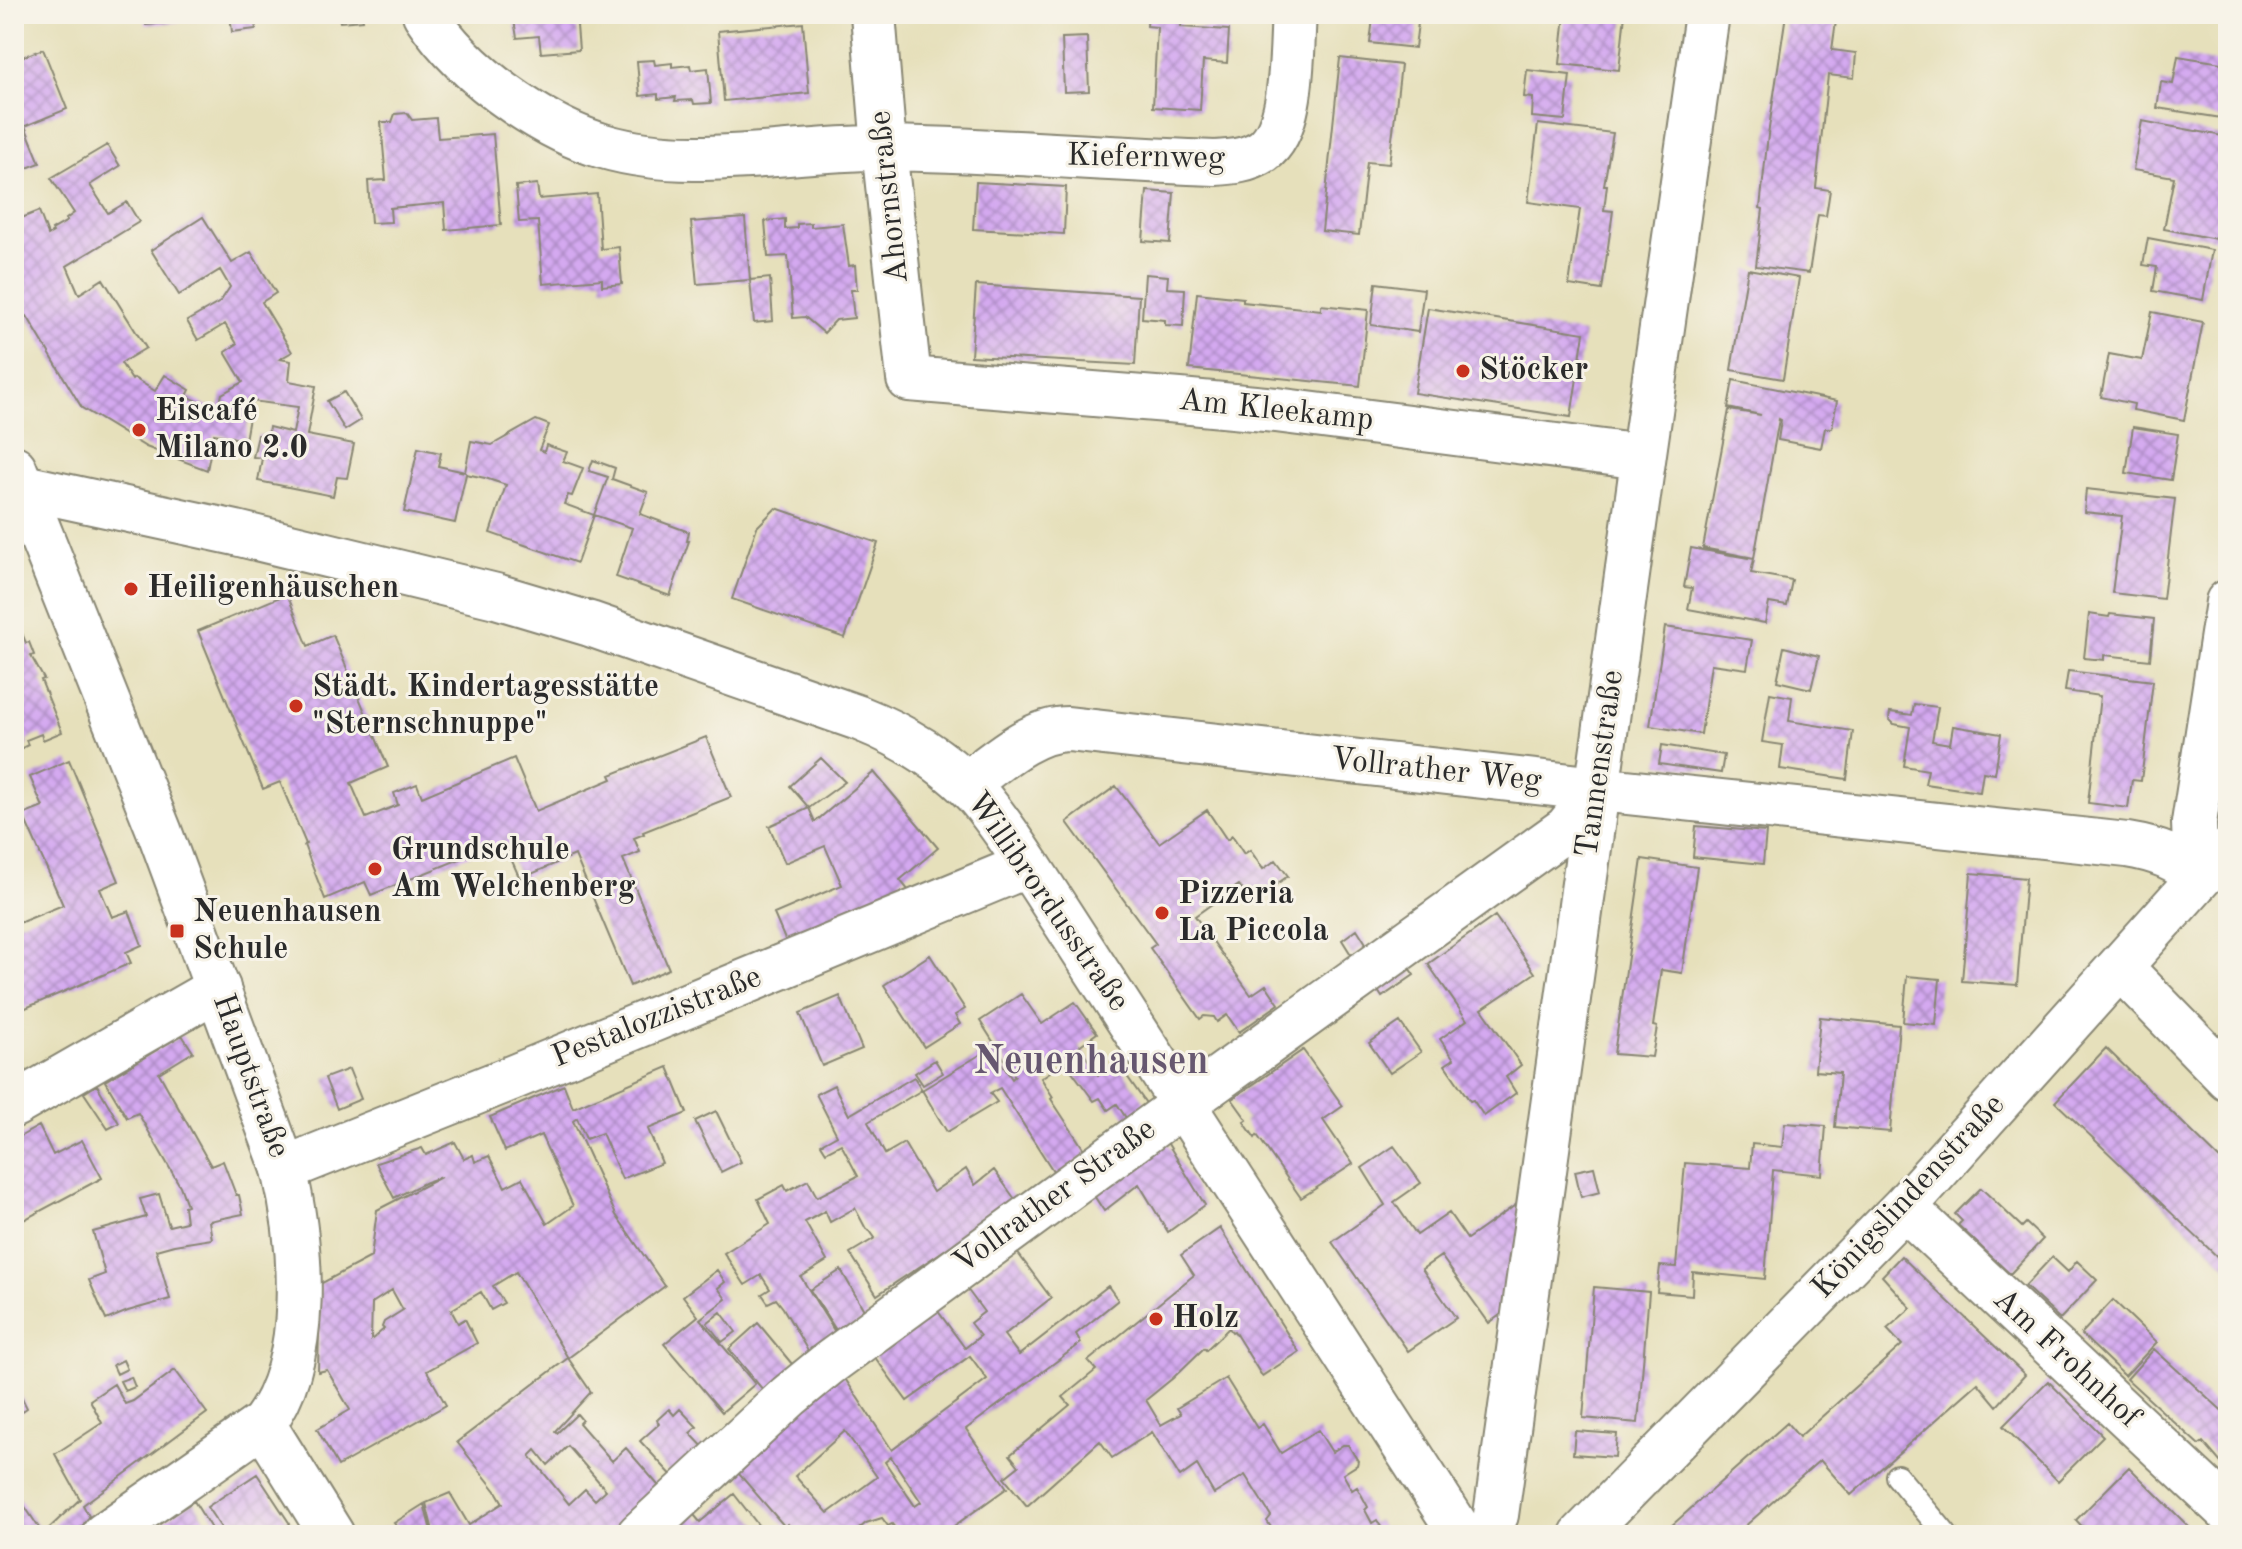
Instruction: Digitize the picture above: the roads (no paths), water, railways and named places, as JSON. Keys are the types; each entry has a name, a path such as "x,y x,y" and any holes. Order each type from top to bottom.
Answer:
{"street":[{"name":"Kiefernweg","path":"425,14 467,63 507,96 551,125 602,146 667,158 884,148 1215,163 1244,160 1263,151 1281,124 1288,99 1294,14"},
{"name":"Ahornstraße","path":"873,14 909,379"},
{"name":"Tannenstraße","path":"1479,1525 1598,789 1642,457 1707,14"},
{"name":"Am Kleekamp","path":"909,379 1276,410 1642,457"},
{"name":"Willibrordusstraße","path":"16,479 541,608 874,724 922,750 966,784 989,810 1183,1104 1479,1525"},
{"name":"Hauptstraße","path":"16,479 160,833 284,1169 291,1198 297,1252 298,1311 290,1370 274,1409 263,1424 104,1535"},
{"path":"2215,863 2195,849 2194,823 2228,602"},
{"name":"Vollrather Weg","path":"966,784 1029,740 1052,730 1068,729 2127,845 2178,860 2215,863"},
{"name":"Vollrather Straße","path":"639,1535 808,1379 1567,828 1598,789"},
{"name":"Königslindenstraße","path":"1582,1535 1904,1207 2215,863"},
{"name":"Pestalozzistraße","path":"284,1169 1028,865"},
{"path":"2120,967 2228,1078"},
{"path":"14,1105 218,988"},
{"name":"Am Frohnhof","path":"1904,1207 2228,1511"},
{"path":"263,1424 332,1535"}],"lane":[{"path":"1897,1476 1946,1535"}],"place":[{"name":"Stöcker","path":"1463,371"},
{"name":"Eiscafé Milano 2.0","path":"139,430"},
{"name":"Heiligenhäuschen","path":"131,589"},
{"name":"Städt. Kindertagesstätte \"Sternschnuppe\"","path":"296,706"},
{"name":"Grundschule Am Welchenberg","path":"375,869"},
{"name":"Pizzeria La Piccola","path":"1162,913"},
{"name":"Neuenhausen Schule","path":"177,931"},
{"name":"Holz","path":"1156,1319"}],"district":[{"name":"Neuenhausen","path":"1091,1063"}]}
